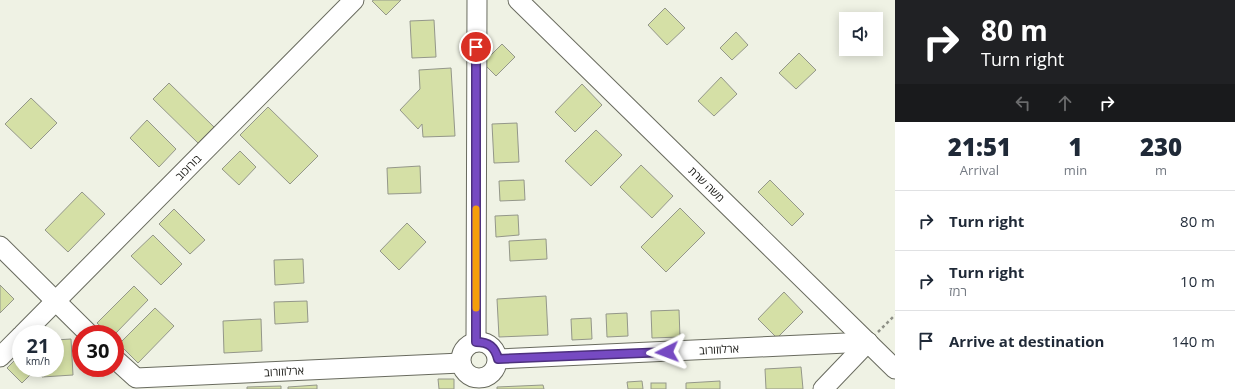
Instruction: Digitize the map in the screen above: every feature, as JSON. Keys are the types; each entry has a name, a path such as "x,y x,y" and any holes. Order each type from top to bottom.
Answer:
{"street":[{"name":"בורוכוב","path":"32,325 354,0"},
{"path":"476,342 477,0"},
{"name":"משה שרת","path":"518,0 895,369"},
{"path":"0,246 79,325"},
{"path":"476,342 488,344 493,348 498,359 497,366 494,371 478,383 467,373 461,363 463,352 471,343 476,342"},
{"path":"823,389 868,342"},
{"name":"ארלוזורוב","path":"498,359 868,342"},
{"name":"בורוכוב","path":"0,357 12,345"},
{"name":"ארלוזורוב","path":"124,367 136,378 461,363"}],"path":[{"path":"868,342 895,315"}],"building":[{"path":"401,0 386,15 372,1"},
{"path":"665,8 685,28 667,45 648,25"},
{"path":"434,20 436,57 412,58 410,21"},
{"path":"736,32 748,45 732,60 720,48"},
{"path":"502,44 515,57 496,76 483,63"},
{"path":"799,53 816,70 796,89 779,73"},
{"path":"451,68 455,136 423,137 422,124 418,129 400,110 420,89 419,70"},
{"path":"721,77 737,94 714,116 698,101"},
{"path":"169,83 214,127 198,143 153,99"},
{"path":"582,84 602,105 575,132 555,112"},
{"path":"31,98 57,123 31,149 5,124"},
{"path":"268,107 318,156 290,184 240,135"},
{"path":"147,120 176,149 159,167 130,138"},
{"path":"517,123 519,162 494,163 492,124"},
{"path":"596,130 622,155 591,186 565,161"},
{"path":"240,151 256,167 239,185 222,169"},
{"path":"641,165 673,196 652,218 620,187"},
{"path":"420,166 421,193 388,194 387,168"},
{"path":"524,180 525,200 500,201 499,181"},
{"path":"770,180 804,214 792,226 758,192"},
{"path":"82,192 105,214 68,252 45,230"},
{"path":"680,208 705,233 666,272 641,247"},
{"path":"174,209 205,240 190,254 159,224"},
{"path":"518,215 519,235 496,237 495,216"},
{"path":"407,223 426,242 399,270 380,251"},
{"path":"153,235 182,264 161,285 131,256"},
{"path":"546,239 547,259 510,261 509,241"},
{"path":"303,259 304,283 275,285 274,260"},
{"path":"0,285 14,299 0,313"},
{"path":"134,286 148,300 124,325 99,325 97,323"},
{"path":"784,292 803,312 777,338 758,319"},
{"path":"546,296 548,335 499,337 497,299"},
{"path":"307,301 308,322 275,324 274,302"},
{"path":"155,308 174,326 138,363 124,349 124,339"},
{"path":"679,310 680,337 652,338 651,311"},
{"path":"627,313 628,336 607,337 606,314"},
{"path":"591,318 592,339 572,340 571,319"},
{"path":"261,319 262,351 224,353 223,321"},
{"path":"64,339 71,339 72,375 64,376"},
{"path":"12,363 12,373 7,368"},
{"path":"801,367 803,389 766,389 765,369"},
{"path":"16,377 28,377 22,383"},
{"path":"438,379 454,379 454,389 439,389"},
{"path":"642,381 643,389 628,389 627,382"},
{"path":"720,381 720,389 686,389 686,383"},
{"path":"651,383 666,383 666,389 651,389"},
{"path":"317,385 317,389 288,389 288,387"},
{"path":"543,385 544,389 497,389 497,387"},
{"path":"281,386 281,389 247,389 247,387"}],"slow traffic":[{"path":"476,209 476,308"}],"route":[{"path":"476,47 476,342 488,344 493,348 498,359 667,352"}]}
